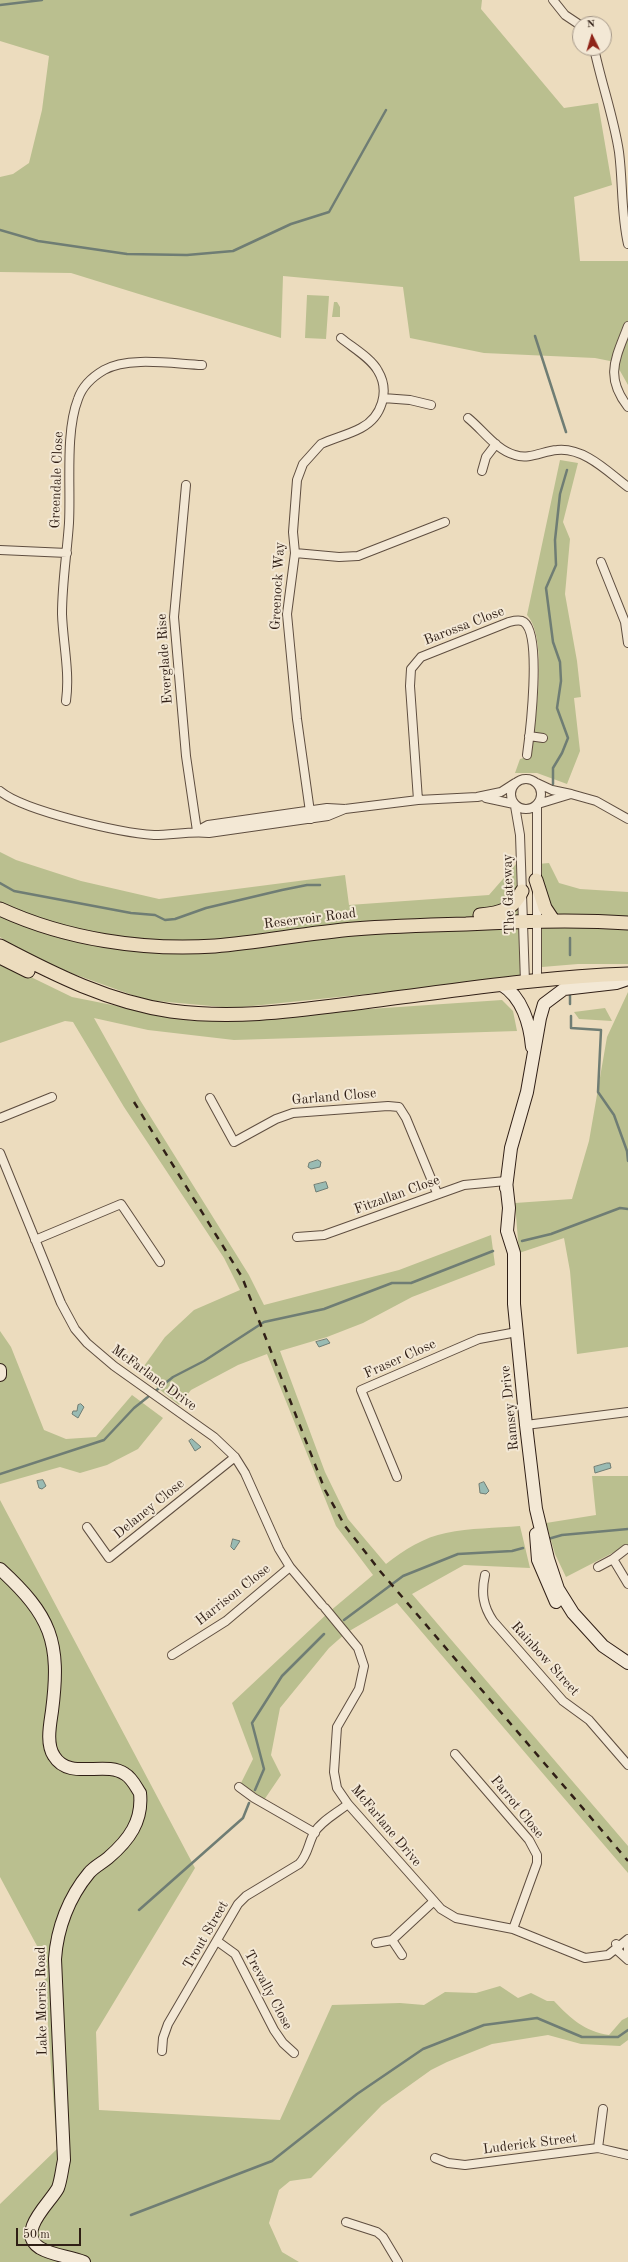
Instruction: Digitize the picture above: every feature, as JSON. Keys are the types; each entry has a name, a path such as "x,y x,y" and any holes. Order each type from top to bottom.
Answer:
{"main road":[{"path":"536,880 545,908 553,920"},
{"path":"384,927 414,918 502,912 517,901 522,891"},
{"name":"Reservoir Road","path":"0,909 57,930 121,942 157,946 215,946 330,931 384,927 536,920 628,923"},
{"path":"0,946 57,976 93,991 126,1001"},
{"path":"0,956 55,984 83,994 126,1001 171,1011 211,1015 250,1015 502,985 628,974"},
{"name":"Ramsey Drive","path":"628,979 616,983 564,989 549,999 542,1010 527,1092 512,1148 506,1181 509,1208 507,1231 514,1253 514,1304 536,1509 536,1544 538,1560 557,1604 575,1628 593,1647 615,1664 628,1671"},
{"name":"Ramsey Drive","path":"502,985 509,990 520,1004 531,1041 532,1062"},
{"path":"0,1370 0,1375"},
{"name":"Ramsey Drive","path":"536,1509 553,1576 566,1602 591,1635 603,1646 628,1663"},
{"name":"Lake Morris Road","path":"0,1569 36,1605 50,1633 55,1660 54,1694 50,1729 53,1756 60,1763 70,1768 106,1770 125,1773 140,1793 140,1814 127,1841 90,1871 73,1894 56,1938 55,1959 64,2160 58,2187 36,2217 32,2230 34,2240 38,2246 51,2254 84,2262"}],"street":[{"path":"553,0 565,15 572,20"},
{"path":"596,56 602,86 616,135 622,173 623,219 628,244"},
{"path":"628,326 614,367 616,388 628,407"},
{"name":"Greenock Way","path":"311,814 299,742 288,633 289,593 295,553 293,532 297,480 303,464 321,444 369,423 376,416 383,398 382,380 378,370 341,338"},
{"name":"Greendale Close","path":"66,701 68,681 62,614 67,553 73,422 82,390 95,376 105,370 124,364 202,365"},
{"path":"383,398 410,400 431,405"},
{"path":"468,418 496,444 517,456 533,455 556,450 578,453 597,463 628,487"},
{"path":"482,471 486,457 496,444"},
{"name":"Everglade Rise","path":"186,485 174,617 186,756 197,831"},
{"path":"295,553 339,557 358,556 445,522"},
{"path":"0,550 67,553"},
{"path":"601,562 625,622 628,643"},
{"name":"Barossa Close","path":"418,800 409,676 416,662 421,657 509,622 522,621 527,626 530,634 534,677 527,755"},
{"path":"529,736 543,738"},
{"path":"0,791 28,807 134,833 170,835 197,831 208,825 311,814 334,808 345,809 418,800 477,797 501,792 515,783 528,779 552,790 596,801 628,819"},
{"path":"514,805 510,791 515,783"},
{"path":"537,783 541,796 537,804"},
{"path":"477,797 514,805 524,810 537,804 571,794"},
{"name":"The Gateway","path":"531,982 536,920 537,804"},
{"name":"The Gateway","path":"514,805 520,835 523,921 531,982"},
{"path":"0,1118 52,1097"},
{"name":"Garland Close","path":"210,1098 234,1142 276,1118 293,1113 388,1106 399,1108 406,1118 437,1193"},
{"name":"McFarlane Drive","path":"0,1153 61,1304 75,1328 100,1355 225,1446 235,1457 245,1473 279,1549 290,1567 358,1648 364,1666 359,1689 337,1727 334,1772 337,1788 348,1804 441,1909 456,1918 513,1929 570,1952 595,1953 616,1946"},
{"name":"Fitzallan Close","path":"297,1237 324,1235 437,1193 476,1183 506,1181"},
{"path":"35,1240 121,1204 160,1262"},
{"name":"Fraser Close","path":"397,1478 360,1390 479,1339 517,1332"},
{"path":"526,1425 628,1412"},
{"name":"Delaney Close","path":"87,1527 109,1558 235,1457"},
{"path":"598,1567 613,1559 626,1549"},
{"path":"613,1559 628,1584"},
{"name":"Harrison Close","path":"172,1655 226,1621 290,1567"},
{"name":"Rainbow Street","path":"485,1576 482,1594 487,1610 493,1621 563,1701 589,1720 628,1765"},
{"name":"Parrot Close","path":"455,1754 529,1840 537,1855 537,1863 513,1929"},
{"path":"239,1786 254,1798 315,1833"},
{"name":"Trout Street","path":"162,2051 166,2029 242,1900 294,1868 304,1859 315,1833 348,1804"},
{"path":"376,1943 392,1940 434,1901"},
{"path":"616,1946 628,1933"},
{"path":"616,1946 628,1939"},
{"path":"392,1940 402,1955"},
{"name":"Trevally Close","path":"217,1941 235,1954 276,2034 294,2053"},
{"path":"628,1945 628,1954"},
{"path":"616,1946 628,1960"},
{"path":"598,2148 602,2109"},
{"name":"Luderick Street","path":"435,2158 448,2163 465,2165 598,2148 628,2155"},
{"path":"346,2222 377,2232 383,2237 398,2262"}],"green space":[{"path":"0,0 482,0 481,9 564,108 598,103 612,185 574,197 580,261 628,261 628,385 615,362 595,358 484,353 410,338 403,287 283,276 281,338 71,273 0,272 0,177 13,174 29,163 42,110 49,56 0,41"},
{"path":"307,295 329,296 326,339 305,338"},
{"path":"334,302 337,302 340,307 340,317 332,317"},
{"path":"560,460 578,463 563,522 570,539 565,594 577,661 581,697 574,698 580,751 567,784 537,773 515,773 520,759 531,756 539,683 539,662 534,627 527,615"},
{"path":"0,852 16,860 81,881 159,899 345,875 349,905 489,895 516,864 521,975 425,988 233,1008 146,1000 32,959 0,937"},
{"path":"549,863 559,883 580,889 628,892 628,964 578,964 542,967 542,925 538,864"},
{"path":"0,962 72,997 193,1021 502,1000 513,1011 517,1031 234,1040 148,1030 94,1018 140,1100 249,1275 264,1305 399,1270 491,1235 495,1265 412,1297 363,1323 327,1337 280,1351 325,1472 348,1519 386,1564 414,1545 438,1535 464,1530 520,1526 530,1568 464,1565 412,1594 628,1846 628,1873 397,1603 346,1633 329,1648 280,1708 271,1755 281,1775 262,1803 239,1787 253,1759 232,1703 329,1612 373,1575 336,1526 267,1354 238,1365 191,1390 179,1405 139,1373 165,1337 194,1310 240,1290 224,1258 124,1107 73,1022 65,1021 0,1043"},
{"path":"628,992 628,1347 577,1354 570,1271 564,1238 519,1253 515,1203 572,1199 589,1141 607,1037"},
{"path":"605,1008 612,1021 579,1019 574,1012"},
{"path":"0,1331 11,1347 44,1430 66,1439 96,1437 132,1395 163,1418 138,1449 107,1465 80,1473 60,1467 0,1484"},
{"path":"592,1476 628,1476 628,1545 566,1577 555,1554 546,1523 596,1515"},
{"path":"0,1500 195,1868 96,2032 99,2110 280,2120 332,2005 400,2003 424,2005 445,1992 476,1993 500,1986 518,1998 531,1993 547,2001 554,2001 572,2019 592,2031 600,2033 609,2035 622,2020 628,2017 628,2040 620,2046 581,2044 548,2035 492,2044 431,2070 382,2105 311,2178 290,2181 279,2190 269,2223 282,2252 299,2262 0,2262 0,2204 57,2149 43,1957 0,1877"}],"water":[{"path":"318,1160 321,1162 320,1167 311,1169 308,1167 309,1163"},
{"path":"326,1182 328,1188 316,1192 314,1185"},
{"path":"327,1339 330,1343 319,1347 316,1342"},
{"path":"81,1404 84,1407 78,1418 72,1414 73,1411 77,1411 78,1405"},
{"path":"192,1439 201,1447 195,1451 189,1441"},
{"path":"610,1463 611,1468 595,1473 594,1467"},
{"path":"43,1480 46,1486 42,1489 39,1488 37,1481"},
{"path":"484,1482 489,1491 486,1494 480,1493 479,1484"},
{"path":"233,1539 240,1541 234,1550 231,1547"}],"waterway":[{"path":"0,5 42,0"},
{"path":"0,230 38,241 127,254 187,255 233,251 291,224 329,212 386,110"},
{"path":"535,336 566,432"},
{"path":"553,784 553,768 562,753 568,738 557,708 561,681 560,662 553,642 546,588 556,565 555,540 560,494 567,470"},
{"path":"0,883 14,891 131,913 155,915 165,920 175,919 206,908 282,890 307,885 320,885"},
{"path":"570,938 570,955"},
{"path":"570,993 570,1004"},
{"path":"571,1016 571,1028 601,1030 598,1092 614,1115 627,1151 628,1161"},
{"path":"522,1241 551,1234 620,1208 628,1209"},
{"path":"0,1474 104,1440 134,1408 173,1377 204,1361 264,1322 324,1309 392,1283 411,1283 493,1251"},
{"path":"548,1539 562,1535 628,1529"},
{"path":"344,1620 403,1576 458,1554 512,1551 523,1548"},
{"path":"255,1790 264,1769 252,1723 282,1676 324,1634"},
{"path":"139,1910 243,1818 249,1803"},
{"path":"131,2215 272,2161 357,2094 423,2049 484,2025 537,2018 582,2037 618,2037 628,2030"}],"railway":[{"path":"134,1102 242,1277 325,1490 345,1526 380,1571 628,1861"}]}
